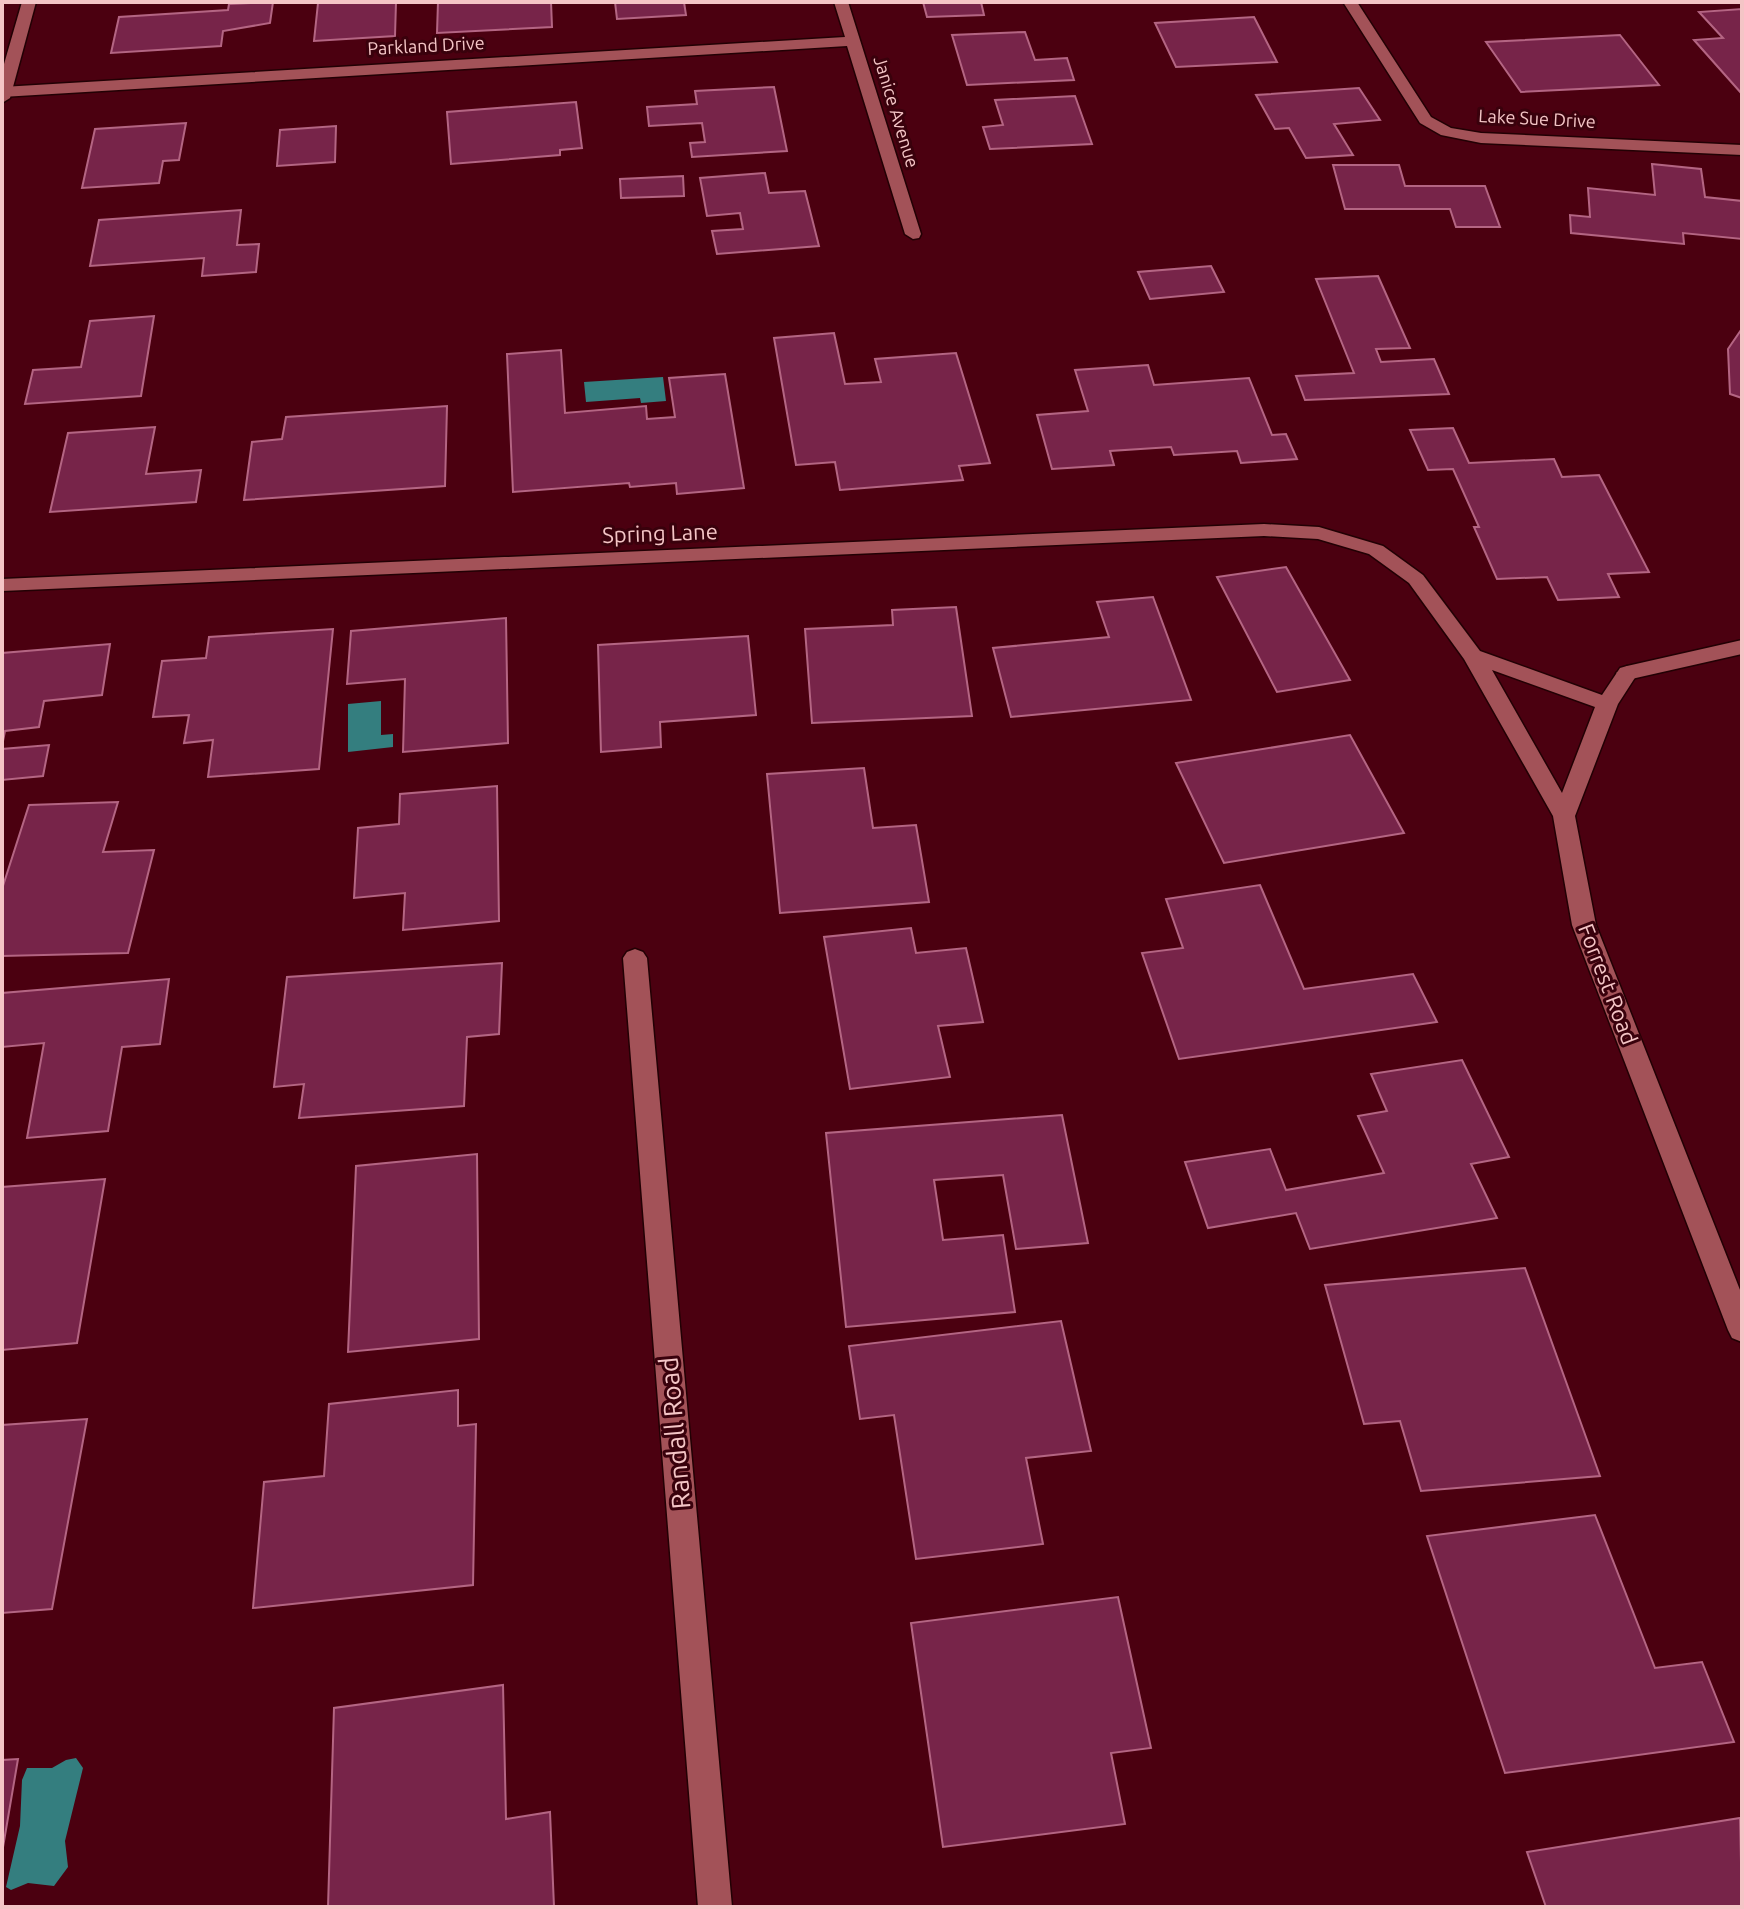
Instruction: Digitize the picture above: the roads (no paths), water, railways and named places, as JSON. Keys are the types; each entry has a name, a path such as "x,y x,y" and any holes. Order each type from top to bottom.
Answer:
{"street":[{"path":"3,94 29,2"},
{"name":"Janice Avenue","path":"841,2 913,234"},
{"name":"Lake Sue Drive","path":"1350,2 1425,120 1447,132 1481,138 1742,150"},
{"name":"Parkland Drive","path":"3,94 853,41"},
{"name":"Spring Lane","path":"2,585 1232,532 1319,533"},
{"name":"Forrest Road","path":"1319,533 1376,550 1416,579 1473,656 1564,816 1584,925 1742,1330"},
{"path":"1564,816 1607,704 1627,673 1742,647"},
{"path":"1473,656 1607,704"},
{"name":"Randall Road","path":"635,958 715,1907"}],"water":[{"path":"663,377 666,401 641,403 640,398 586,402 584,382"},
{"path":"381,701 381,735 393,734 393,747 348,752 348,704"},
{"path":"76,1758 83,1768 65,1841 68,1867 54,1886 28,1883 11,1890 6,1887 20,1826 22,1780 27,1768 52,1768"}]}
